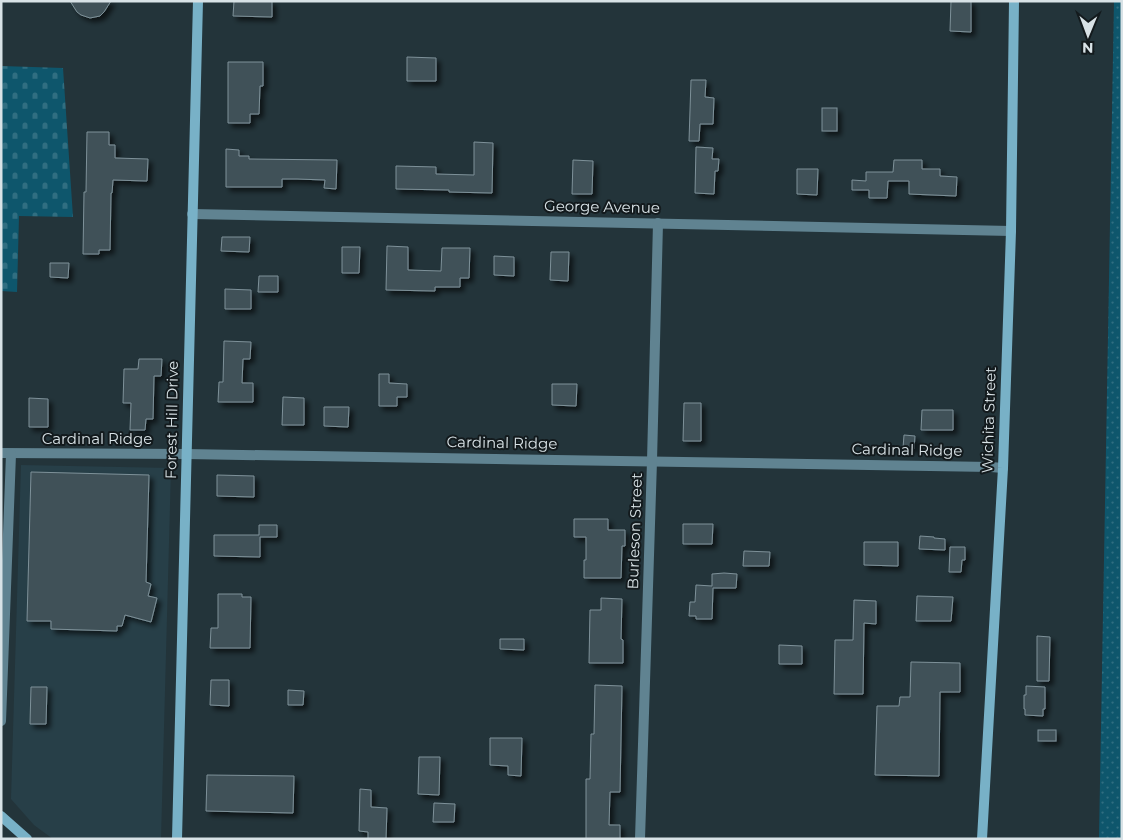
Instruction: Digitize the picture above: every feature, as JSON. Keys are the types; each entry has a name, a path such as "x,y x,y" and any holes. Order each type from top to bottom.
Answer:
{"street":[{"name":"Forest Hill Drive","path":"176,839 198,1"},
{"name":"Wichita Street","path":"982,839 1003,468 1011,231 1014,1"},
{"name":"George Avenue","path":"192,214 1011,231"},
{"name":"Burleson Street","path":"640,839 658,223"},
{"name":"Cardinal Ridge","path":"6,453 652,461 1003,468"},
{"path":"1,721 6,453"},
{"path":"1,816 27,839"}],"shaded area":[{"path":"21,465 171,468 161,839 53,839 34,825 11,799"}],"green space":[{"path":"1114,1 1122,1 1122,839 1099,839"},
{"path":"1,66 63,68 73,217 19,216 17,292 1,291"}],"building":[{"path":"70,1 111,1 100,16 90,18 77,12"},
{"path":"234,1 272,1 272,17 233,16"},
{"path":"951,1 971,1 971,32 950,31"},
{"path":"407,57 436,58 436,81 407,81"},
{"path":"228,62 263,62 263,86 260,86 259,114 250,114 250,123 228,123"},
{"path":"691,80 706,80 705,97 714,98 713,124 700,124 699,141 689,141"},
{"path":"822,108 837,108 837,131 822,131"},
{"path":"87,132 109,132 109,145 115,145 115,158 148,159 147,181 113,180 110,250 99,250 99,254 83,254"},
{"path":"474,142 493,143 492,193 396,189 396,166 436,167 436,174 474,175"},
{"path":"696,147 713,148 712,159 719,159 718,171 715,171 714,194 695,193"},
{"path":"226,149 239,150 239,156 249,156 249,159 337,160 336,189 324,188 325,180 297,179 282,179 282,187 226,187"},
{"path":"573,160 593,161 592,194 572,194"},
{"path":"894,160 922,160 922,169 940,169 940,176 957,177 956,196 909,194 909,181 888,181 887,198 869,198 869,190 852,190 852,180 866,181 866,172 893,172"},
{"path":"797,169 818,169 817,195 797,194"},
{"path":"222,237 250,237 249,252 221,251"},
{"path":"387,246 408,247 408,270 441,271 442,248 470,248 469,278 460,278 460,287 435,287 435,291 386,290"},
{"path":"342,247 360,247 359,273 342,273"},
{"path":"551,252 569,252 568,281 550,280"},
{"path":"494,256 514,257 514,276 494,275"},
{"path":"50,263 69,263 68,278 50,277"},
{"path":"259,276 278,276 278,292 258,292"},
{"path":"225,289 251,290 251,309 225,309"},
{"path":"224,341 251,342 250,359 243,359 242,383 253,383 253,402 218,402 219,382 223,382"},
{"path":"139,359 162,359 161,376 154,376 153,419 146,419 145,430 130,430 131,403 123,403 124,369 138,369"},
{"path":"379,374 389,374 389,383 407,384 407,397 397,397 397,406 379,406"},
{"path":"552,384 577,384 576,406 552,405"},
{"path":"283,397 304,398 304,425 282,425"},
{"path":"29,398 48,399 48,427 29,427"},
{"path":"684,403 701,403 701,441 683,441"},
{"path":"324,407 349,407 348,427 324,426"},
{"path":"922,410 953,410 953,430 921,430"},
{"path":"904,435 915,436 914,449 903,448"},
{"path":"31,472 149,475 146,582 151,584 148,596 157,598 151,622 125,615 122,626 117,626 117,631 51,629 51,621 27,621"},
{"path":"217,475 254,476 254,497 217,496"},
{"path":"574,519 608,519 608,530 625,530 625,546 622,546 621,578 584,578 586,537 574,537"},
{"path":"683,524 713,524 712,544 683,544"},
{"path":"259,525 277,525 277,537 260,537 260,557 214,556 214,535 259,535"},
{"path":"920,536 945,539 945,550 919,549"},
{"path":"864,542 898,542 898,566 864,565"},
{"path":"950,547 965,547 965,560 962,560 961,572 949,572"},
{"path":"744,551 770,552 769,566 743,566"},
{"path":"712,574 737,574 736,588 713,588 712,619 696,619 696,616 689,616 690,602 695,602 696,585 712,586"},
{"path":"218,594 242,594 242,597 251,597 250,648 210,648 211,628 218,628"},
{"path":"917,596 953,597 951,621 916,621"},
{"path":"601,598 622,599 621,639 623,640 623,663 589,663 590,610 601,610"},
{"path":"854,600 876,601 876,624 864,623 863,694 834,694 835,640 853,640"},
{"path":"1037,636 1050,637 1049,681 1037,681"},
{"path":"500,639 524,639 524,650 500,649"},
{"path":"779,645 802,646 802,664 779,664"},
{"path":"911,662 960,663 960,692 940,692 939,776 875,775 877,706 899,706 900,697 910,697"},
{"path":"211,680 229,680 229,706 210,705"},
{"path":"595,685 622,686 620,792 610,792 609,825 620,825 620,839 586,839 586,779 590,779 591,734 594,734"},
{"path":"1026,686 1045,687 1045,709 1043,709 1043,716 1025,715 1024,695 1026,695"},
{"path":"31,687 47,687 46,724 30,724"},
{"path":"288,690 304,691 303,705 288,705"},
{"path":"1038,730 1056,730 1056,741 1038,741"},
{"path":"490,738 522,738 521,776 508,775 508,766 490,765"},
{"path":"419,757 440,757 439,795 418,794"},
{"path":"207,775 294,776 293,813 206,811"},
{"path":"360,789 371,790 371,807 387,808 386,839 368,839 368,832 359,831"},
{"path":"434,803 455,804 454,822 433,822"}]}
